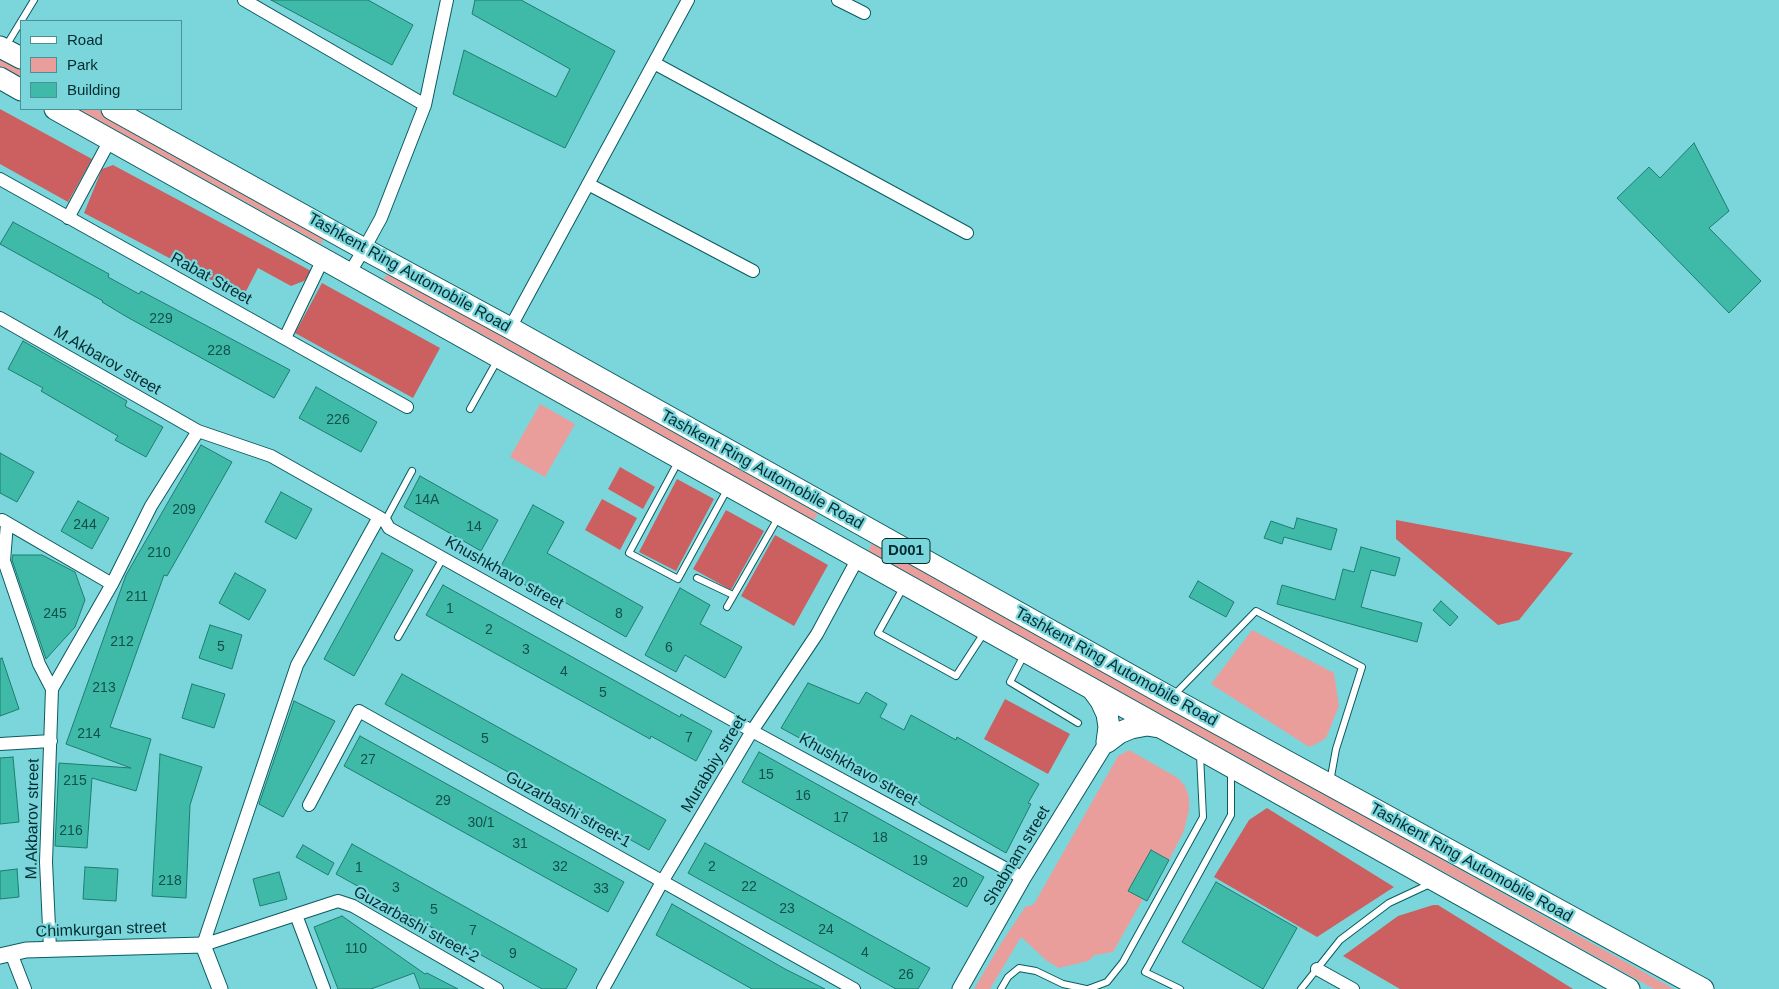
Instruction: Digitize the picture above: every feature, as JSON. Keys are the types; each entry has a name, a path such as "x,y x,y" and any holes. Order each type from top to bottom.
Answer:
{"highway":[{"path":"0,78 20,89"},
{"name":"Tashkent Ring Automobile Road","path":"57,110 1629,989"},
{"name":"Tashkent Ring Automobile Road","path":"114,110 510,328 854,522 1330,786 1702,989"},
{"path":"840,548 854,522"},
{"path":"1093,689 1102,701 1107,714 1109,727 1107,742"},
{"path":"1107,742 1119,733 1131,728 1147,726 1162,728"}],"street":[{"path":"244,0 425,104"},
{"path":"349,274 380,218 425,104 447,0"},
{"path":"510,328 688,0"},
{"path":"838,0 864,13"},
{"path":"654,62 967,233"},
{"path":"68,218 110,140"},
{"name":"Rabat Street","path":"0,178 68,218 407,406"},
{"path":"588,184 753,271"},
{"path":"285,338 323,260"},
{"name":"M.Akbarov street","path":"0,318 198,431 271,456 382,519"},
{"name":"M.Akbarov street","path":"52,689 112,584 151,506 198,431"},
{"path":"220,989 203,945 297,665 382,519"},
{"name":"Khushkhavo street","path":"382,519 389,528 752,731 1023,878"},
{"name":"M.Akbarov street","path":"3,521 112,584"},
{"name":"M.Akbarov street","path":"3,521 4,561 39,664 52,689 46,862 50,950"},
{"name":"Murabbiy street","path":"603,989 662,882 752,731 817,634 858,558"},
{"name":"Guzarbashi street-1","path":"309,804 359,711 854,989"},
{"path":"0,744 51,741"},
{"name":"Shabnam street","path":"960,989 1023,878 1107,742"},
{"name":"Guzarbashi street-2","path":"203,945 338,901 353,906 497,989"},
{"path":"296,915 324,989"},
{"name":"Chimkurgan street","path":"6,955 26,950 203,945"},
{"path":"6,955 25,989"},
{"path":"1317,969 1353,989"}],"lane":[{"path":"24,20 34,0"},
{"path":"9,51 20,29"},
{"path":"470,409 499,358"},
{"path":"680,459 629,553 678,579 729,486"},
{"path":"382,519 412,471"},
{"path":"727,607 780,515"},
{"path":"398,637 443,558"},
{"path":"697,578 733,595"},
{"path":"905,584 878,633 956,676 986,630"},
{"path":"1171,698 1256,611 1362,667 1336,749 1330,786"},
{"path":"1026,652 1010,682 1078,723"},
{"path":"1001,989 1008,977 1020,968 1036,971 1063,984 1087,989 1107,982 1123,962 1203,816 1200,749"},
{"path":"1180,989 1145,972 1231,815 1231,767"},
{"path":"1301,989 1340,940 1389,903 1436,881"}],"green space":[{"path":"0,56 20,66 20,77 0,66"},
{"path":"80,110 98,110 325,236 321,244"},
{"path":"389,271 818,514 813,521 384,279"},
{"path":"540,404 575,424 545,477 510,457"},
{"path":"873,542 1674,989 1654,989 868,551"},
{"path":"1252,630 1334,673 1339,706 1326,738 1309,747 1211,684"},
{"path":"1129,750 1178,778 1185,786 1189,797 1189,810 1184,831 1169,860 1151,850 1129,891 1143,899 1113,952 1095,955 1088,961 1059,968 1047,961 1021,937 990,989 974,989 1025,907 1034,904 1118,756"}],"shaded area":[{"path":"0,109 92,159 68,202 0,164"},
{"path":"113,165 313,272 304,281 291,286 258,268 243,297 84,213 102,169"},
{"path":"322,283 440,348 413,398 295,333"},
{"path":"620,467 655,487 643,509 608,489"},
{"path":"677,479 714,499 676,571 639,552"},
{"path":"602,499 637,518 620,550 585,530"},
{"path":"726,510 764,531 731,590 693,569"},
{"path":"1396,520 1573,553 1519,620 1498,625 1396,539"},
{"path":"775,535 828,565 794,626 741,596"},
{"path":"1005,699 1070,734 1048,774 984,739"},
{"path":"1267,808 1394,887 1317,937 1214,877 1249,820"},
{"path":"1438,905 1573,989 1400,989 1343,956 1398,916"}],"building":[{"path":"271,0 368,0 413,25 392,65"},
{"path":"475,0 521,0 615,51 565,148 453,94 464,50 556,97 570,69 472,14"},
{"path":"1694,143 1729,211 1709,228 1761,281 1729,313 1617,198 1649,167 1660,178"},
{"path":"13,222 109,274 108,277 139,294 141,291 290,370 274,398 0,244"},
{"path":"23,341 127,401 125,406 163,427 146,457 115,440 118,436 41,391 43,388 8,369"},
{"path":"316,387 377,422 361,452 299,418"},
{"path":"201,445 232,462 167,576 164,575 110,727 151,739 136,791 92,778 87,848 55,846 59,763 131,768 66,744 126,575"},
{"path":"0,453 34,472 17,502 0,493"},
{"path":"420,476 498,520 481,551 404,507"},
{"path":"281,492 312,509 296,539 265,522"},
{"path":"78,501 109,518 92,549 61,531"},
{"path":"533,505 564,522 547,553 643,607 626,637 531,583 529,587 499,570"},
{"path":"1297,518 1337,529 1331,550 1284,537 1282,544 1264,538 1271,521 1294,529"},
{"path":"1361,547 1400,558 1395,576 1371,570 1361,607 1422,623 1417,642 1277,604 1282,585 1335,600 1343,569 1354,572"},
{"path":"382,553 413,570 354,676 324,659"},
{"path":"13,555 42,555 75,572 85,600 75,627 46,659 12,560"},
{"path":"235,573 266,590 249,620 219,603"},
{"path":"1198,581 1234,602 1226,617 1189,597"},
{"path":"443,585 680,717 681,714 712,731 696,761 651,736 650,739 426,615"},
{"path":"680,588 710,605 700,624 742,647 725,678 685,655 676,672 645,655"},
{"path":"1441,601 1458,617 1450,626 1433,610"},
{"path":"210,625 242,635 232,669 199,658"},
{"path":"2,658 19,709 0,716 0,659"},
{"path":"402,674 666,820 649,850 385,704"},
{"path":"808,683 859,704 866,692 887,704 880,717 904,730 911,715 956,740 957,737 1039,784 1028,803 1031,804 1006,853 920,803 781,728"},
{"path":"192,684 225,694 214,728 182,718"},
{"path":"294,701 335,721 283,817 259,804"},
{"path":"360,736 624,882 608,912 344,766"},
{"path":"759,752 984,877 967,907 742,782"},
{"path":"160,754 202,767 190,805 186,898 152,896"},
{"path":"13,757 19,822 0,824 0,758"},
{"path":"705,843 930,968 918,989 896,989 688,873"},
{"path":"352,844 577,969 566,989 542,989 336,874"},
{"path":"303,845 334,863 328,875 296,857"},
{"path":"1151,850 1169,860 1147,901 1128,891"},
{"path":"85,867 118,869 116,901 83,899"},
{"path":"17,869 19,897 0,899 0,871"},
{"path":"279,872 287,899 260,906 253,879"},
{"path":"1216,882 1297,928 1263,989 1182,942"},
{"path":"672,904 785,969 825,989 752,989 656,935"},
{"path":"342,916 425,974 427,973 458,989 420,989 414,973 371,989 338,989 314,927"}]}
